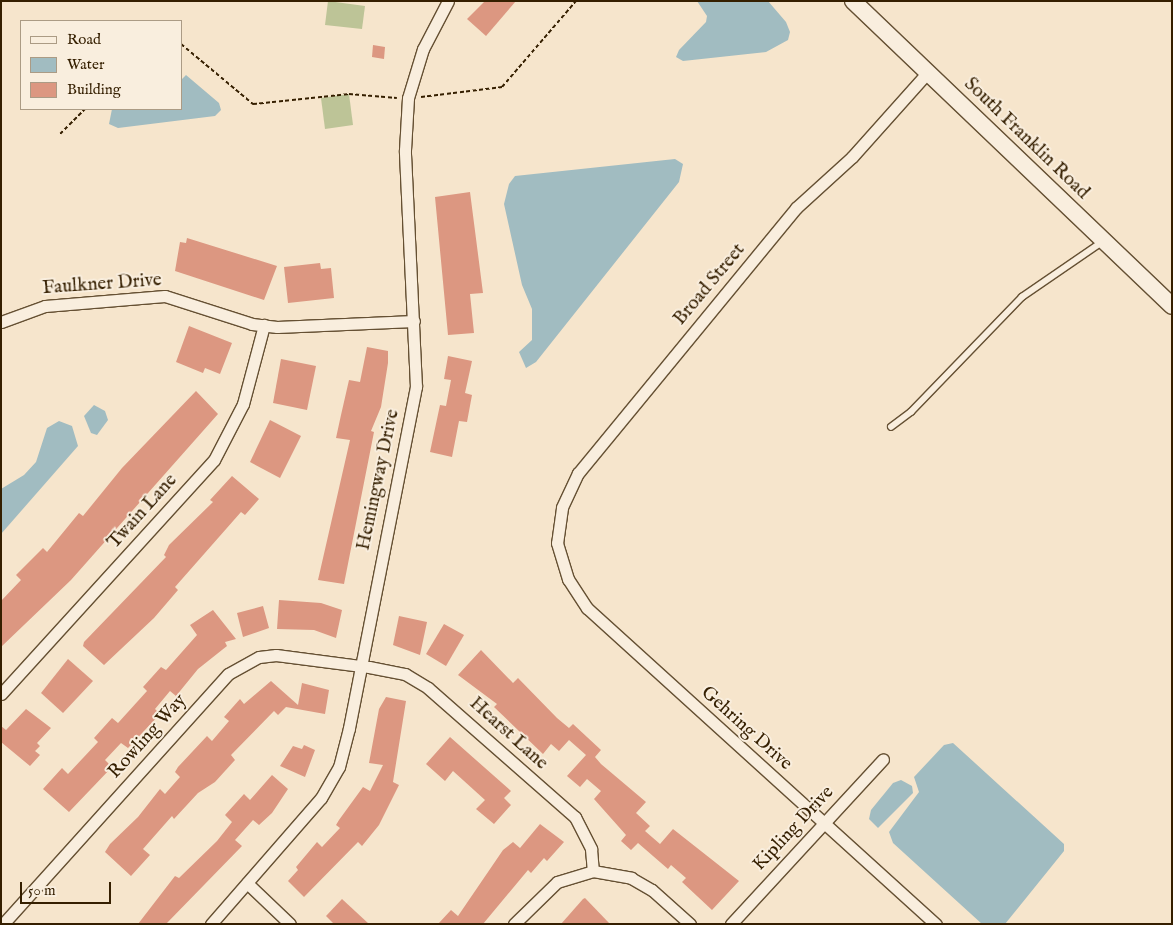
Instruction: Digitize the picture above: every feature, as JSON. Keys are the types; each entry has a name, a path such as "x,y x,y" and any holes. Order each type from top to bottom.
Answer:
{"main road":[{"name":"South Franklin Road","path":"853,1 1172,306"}],"street":[{"name":"Hemingway Drive","path":"211,924 321,798 339,767 416,387 405,150 408,98 423,49 448,1"},
{"name":"Broad Street","path":"557,543 562,508 578,472 796,208 852,157 928,72"},
{"name":"Faulkner Drive","path":"1,322 45,306 165,296 264,325 414,321"},
{"name":"Twain Lane","path":"1,694 214,460 243,404 264,325"},
{"name":"Gehring Drive","path":"557,543 568,579 587,608 936,924"},
{"name":"Rowling Way","path":"3,924 228,674 259,657 276,655 360,665"},
{"name":"Hearst Lane","path":"360,665 405,674 457,711 575,817 591,849 593,871"},
{"name":"Kipling Drive","path":"731,924 883,758"},
{"path":"514,924 557,882 593,871 632,878 652,890 690,924"},
{"path":"247,883 290,924"}],"lane":[{"path":"891,427 911,412 1022,297 1104,241"}],"path":[{"path":"182,45 253,104 349,94 408,98 502,87 576,1"},
{"path":"60,134 84,110"}],"green space":[{"path":"328,1 365,6 362,29 325,25"},
{"path":"349,94 353,125 325,129 321,98"}],"water":[{"path":"697,1 768,1 786,22 790,32 788,40 766,52 683,61 676,57 679,50 706,22 707,16"},
{"path":"186,75 219,103 221,110 215,116 118,128 109,124 112,110 182,110 182,79"},
{"path":"675,159 683,164 679,182 536,362 526,368 519,352 532,340 532,309 522,285 504,204 509,184 515,176"},
{"path":"94,405 105,411 108,420 97,435 91,433 84,416"},
{"path":"59,421 72,426 78,446 1,534 1,489 24,475 36,462 47,428"},
{"path":"953,743 1064,844 1064,851 1005,924 982,924 893,843 889,832 919,792 914,777 944,745"},
{"path":"901,780 912,786 913,793 878,828 869,819 871,810 893,783"}],"building":[{"path":"485,1 516,1 486,36 467,19"},
{"path":"373,45 385,47 384,59 372,57"},
{"path":"470,192 483,293 470,294 474,333 448,335 435,197"},
{"path":"187,238 277,266 264,300 175,271 180,242 186,243"},
{"path":"320,263 321,269 331,268 334,298 288,303 284,267"},
{"path":"189,326 232,343 220,374 205,368 203,373 176,362"},
{"path":"367,347 388,351 388,363 381,407 371,431 374,432 344,584 318,580 350,440 336,438 349,380 360,382"},
{"path":"448,356 472,361 465,393 472,395 467,422 459,421 452,457 430,452 440,405 446,406 451,380 444,379"},
{"path":"281,359 316,366 307,410 273,403"},
{"path":"196,391 218,414 71,580 1,647 1,601 21,580 16,575 43,548 47,552 79,513 83,516 122,468"},
{"path":"270,420 301,436 280,478 250,462"},
{"path":"232,476 259,499 245,515 241,512 175,587 178,590 154,618 104,665 83,646 84,642 166,557 164,555 169,545 213,502 210,500"},
{"path":"279,600 321,603 342,610 336,638 314,630 277,629"},
{"path":"263,606 269,628 243,637 237,613"},
{"path":"213,610 236,639 225,642 227,646 198,669 176,696 170,691 155,709 160,714 128,748 121,743 105,760 112,767 69,812 43,789 62,768 68,774 98,742 94,738 112,718 118,723 147,691 143,687 161,667 166,670 197,635 190,625"},
{"path":"399,616 427,622 420,655 393,645"},
{"path":"444,624 464,635 446,666 426,654"},
{"path":"481,650 513,683 518,678 557,718 569,728 573,724 601,750 595,757 601,764 646,802 636,813 650,826 645,831 660,844 673,829 739,881 712,910 682,882 686,878 671,865 668,869 638,843 631,850 621,841 626,835 594,799 601,791 587,779 580,787 567,776 586,755 569,740 559,751 551,744 543,754 494,707 497,704 458,675"},
{"path":"68,659 93,681 63,713 41,693"},
{"path":"271,681 298,705 302,683 329,690 325,714 286,707 278,715 274,711 231,755 235,760 215,782 198,793 174,819 172,816 143,849 150,855 131,876 105,852 110,844 138,817 160,789 165,794 180,777 175,772 178,767 207,736 212,741 229,721 224,717 240,699 244,704"},
{"path":"386,697 406,701 393,782 399,785 379,825 362,846 358,842 304,897 288,881 298,870 296,867 317,842 322,847 340,828 336,825 339,820 363,787 370,791 383,765 369,763 379,709"},
{"path":"26,709 51,728 37,743 40,746 35,751 40,755 30,766 1,742 1,726 6,730"},
{"path":"450,737 511,791 504,798 511,805 494,824 476,809 485,800 453,771 445,781 426,764"},
{"path":"304,745 315,750 305,777 280,766 293,746 302,749"},
{"path":"272,775 288,789 272,813 259,825 253,820 235,840 242,846 166,924 138,924 175,876 179,878 217,841 232,822 225,815 244,794 250,800"},
{"path":"540,824 564,842 547,861 544,858 531,873 528,870 483,924 438,924 451,910 458,916 503,850 513,842 520,848"},
{"path":"585,898 610,924 561,924"},
{"path":"342,899 369,924 334,924 326,916"}]}
